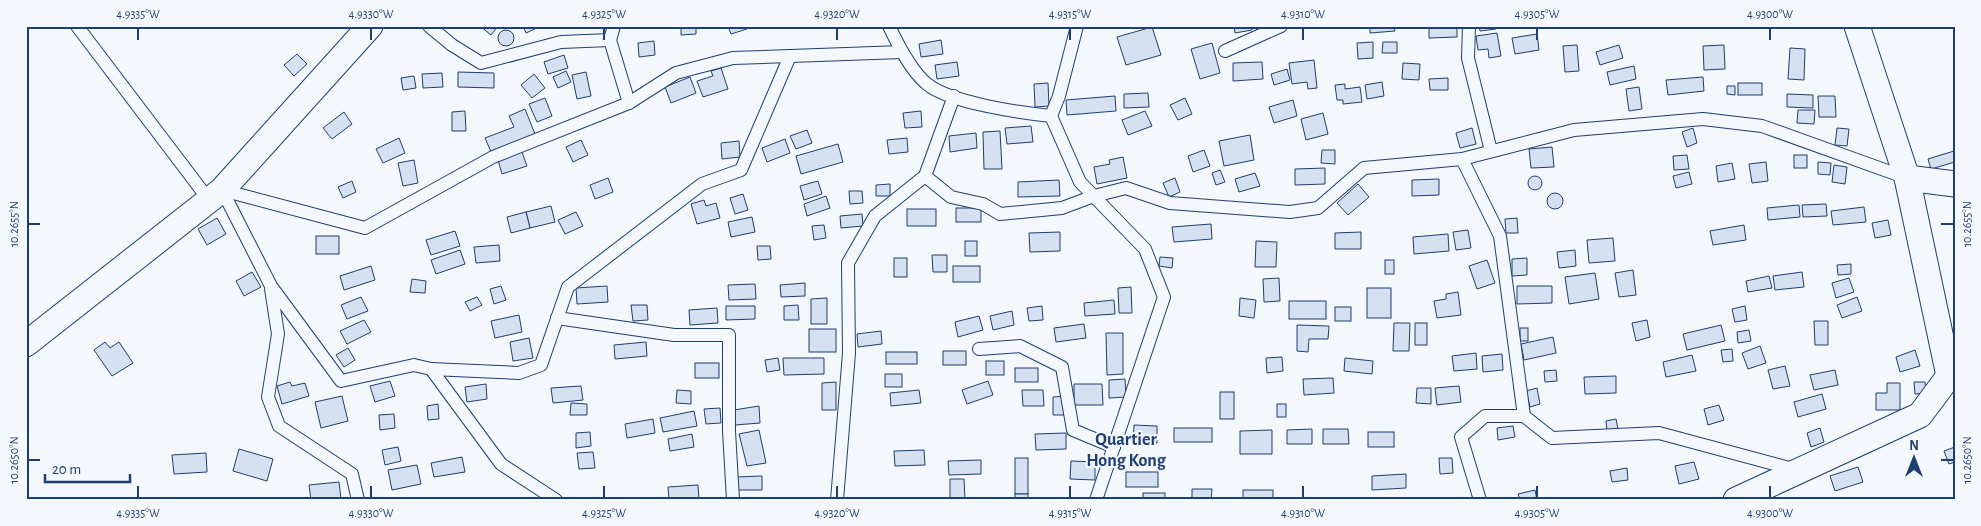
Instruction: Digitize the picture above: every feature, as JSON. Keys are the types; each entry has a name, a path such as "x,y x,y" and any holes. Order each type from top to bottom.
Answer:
{"street":[{"path":"26,344 216,195 370,26"},
{"path":"1736,500 1920,415 1953,378 1907,178 1857,26"},
{"path":"1907,178 1955,184"}],"lane":[{"path":"77,26 216,195 270,286 340,381 414,365 431,369 519,373 541,365 568,287 702,184 741,170 790,56"},
{"path":"429,26 452,45 481,63 561,42 610,40"},
{"path":"614,26 610,40 629,103"},
{"path":"889,26 902,52 928,85 954,96 1021,113 1051,116"},
{"path":"1077,26 1059,96 1051,116 1080,182 1145,249 1164,297 1096,500"},
{"path":"1225,51 1281,26"},
{"path":"1469,26 1468,58 1491,151"},
{"path":"216,195 365,228 493,157 629,103 676,73 733,58 902,52"},
{"path":"837,500 849,354 848,263 875,216 925,176 954,96"},
{"path":"925,176 951,197 983,204 1000,214 1062,208 1094,196 1126,188 1170,203 1290,212 1318,208 1364,168 1462,159 1574,130 1703,119 1762,126 1907,178"},
{"path":"1462,159 1500,236 1524,416"},
{"path":"270,286 278,334 268,397 279,426 352,474 358,500"},
{"path":"557,318 674,335 729,335 729,431 733,500"},
{"path":"979,349 1020,346 1062,367 1073,430 1114,447"},
{"path":"431,369 501,464 556,500"},
{"path":"1480,500 1461,437 1485,416 1524,416 1552,438 1659,433 1800,470"}],"building":[{"path":"480,26 498,26 491,35"},
{"path":"523,26 541,26 526,33"},
{"path":"681,26 696,26 696,34 681,35"},
{"path":"728,26 746,26 747,29 731,34"},
{"path":"1234,26 1251,26 1252,30 1235,33"},
{"path":"1370,26 1394,26 1395,31 1370,33"},
{"path":"1429,26 1457,26 1457,37 1429,38"},
{"path":"1479,26 1495,26 1496,29 1480,31"},
{"path":"1152,27 1161,55 1126,65 1117,37"},
{"path":"506,30 514,38 506,46 498,38"},
{"path":"1497,33 1501,56 1489,58 1488,49 1478,50 1476,36"},
{"path":"1537,34 1539,50 1515,54 1512,38"},
{"path":"941,40 943,54 921,57 919,44"},
{"path":"654,41 655,55 639,57 638,43"},
{"path":"1373,42 1373,58 1358,59 1357,43"},
{"path":"1383,42 1397,42 1397,53 1382,53"},
{"path":"1212,43 1220,73 1200,79 1191,49"},
{"path":"1577,45 1579,71 1565,72 1563,46"},
{"path":"1619,45 1623,58 1600,65 1596,52"},
{"path":"1724,45 1725,69 1704,70 1703,46"},
{"path":"1790,48 1805,49 1804,80 1788,79"},
{"path":"297,54 307,64 294,76 284,65"},
{"path":"564,55 568,68 548,74 544,62"},
{"path":"1314,60 1317,88 1308,89 1307,82 1292,84 1289,63"},
{"path":"957,62 959,76 937,79 935,65"},
{"path":"1262,62 1263,79 1233,81 1233,63"},
{"path":"1403,63 1420,64 1419,80 1402,79"},
{"path":"1634,66 1636,79 1610,85 1607,72"},
{"path":"721,68 728,89 703,97 697,81 713,76 711,71"},
{"path":"1287,69 1290,80 1274,85 1271,74"},
{"path":"566,71 571,82 558,88 553,77"},
{"path":"458,72 494,73 494,88 458,87"},
{"path":"586,72 591,96 577,99 572,75"},
{"path":"442,73 443,87 423,88 422,74"},
{"path":"534,74 545,88 532,98 521,85"},
{"path":"414,76 416,88 403,90 401,78"},
{"path":"690,77 696,93 671,103 665,87"},
{"path":"1703,77 1704,91 1668,95 1666,80"},
{"path":"1448,78 1448,90 1430,90 1429,79"},
{"path":"1382,82 1384,96 1367,99 1365,85"},
{"path":"1048,83 1049,106 1035,107 1034,84"},
{"path":"1738,83 1762,83 1762,95 1738,95"},
{"path":"1345,84 1345,89 1360,87 1362,102 1343,104 1343,100 1337,100 1335,85"},
{"path":"1727,86 1735,86 1735,95 1727,94"},
{"path":"1639,87 1642,109 1629,111 1626,89"},
{"path":"1148,93 1149,107 1124,108 1124,94"},
{"path":"1787,94 1813,95 1813,108 1787,107"},
{"path":"1115,96 1116,111 1067,115 1066,100"},
{"path":"1818,96 1835,96 1836,117 1819,117"},
{"path":"545,98 552,116 537,122 529,104"},
{"path":"1185,98 1192,114 1178,120 1170,105"},
{"path":"1293,100 1297,116 1274,123 1269,107"},
{"path":"525,109 535,134 491,152 485,138 514,127 509,116"},
{"path":"1798,110 1815,110 1814,124 1797,123"},
{"path":"465,111 466,131 452,131 452,112"},
{"path":"921,111 922,127 905,128 903,113"},
{"path":"1145,111 1152,126 1128,135 1122,120"},
{"path":"344,112 352,124 332,139 323,128"},
{"path":"1323,113 1328,134 1306,140 1301,119"},
{"path":"1031,126 1033,142 1007,144 1005,128"},
{"path":"1472,128 1476,144 1460,148 1456,133"},
{"path":"1693,128 1697,143 1687,147 1682,132"},
{"path":"1837,128 1849,129 1847,146 1835,145"},
{"path":"807,130 812,143 796,149 790,136"},
{"path":"1000,131 1002,169 984,169 983,132"},
{"path":"976,133 977,148 950,152 949,136"},
{"path":"1250,135 1254,160 1224,166 1219,141"},
{"path":"399,138 405,153 383,163 376,149"},
{"path":"907,138 908,152 889,154 887,140"},
{"path":"785,139 790,153 767,162 762,148"},
{"path":"581,140 588,155 573,162 566,147"},
{"path":"739,141 740,157 722,159 721,143"},
{"path":"838,144 843,162 801,174 796,156"},
{"path":"1552,147 1554,167 1531,168 1529,149"},
{"path":"1204,150 1210,166 1193,172 1188,156"},
{"path":"1322,150 1335,150 1335,164 1321,163"},
{"path":"1954,151 1955,162 1931,169 1928,159"},
{"path":"522,152 527,166 502,174 498,160"},
{"path":"1687,155 1689,169 1674,170 1673,156"},
{"path":"1794,155 1807,155 1807,168 1794,168"},
{"path":"1123,157 1127,178 1097,184 1094,167 1110,164 1109,160"},
{"path":"414,160 418,183 403,186 398,163"},
{"path":"1766,162 1768,181 1752,183 1749,164"},
{"path":"1818,162 1831,163 1830,175 1818,174"},
{"path":"1732,163 1735,179 1718,182 1716,166"},
{"path":"1834,165 1847,167 1845,184 1832,182"},
{"path":"1325,168 1325,184 1295,185 1295,169"},
{"path":"1220,170 1225,182 1216,185 1212,173"},
{"path":"1689,172 1692,184 1676,188 1673,176"},
{"path":"1255,173 1260,186 1239,192 1235,179"},
{"path":"1532,176 1538,176 1542,183 1538,190 1532,190 1528,186 1528,180"},
{"path":"608,178 613,192 595,199 590,185"},
{"path":"1175,178 1180,192 1169,197 1163,183"},
{"path":"1439,179 1439,195 1412,196 1412,180"},
{"path":"1059,180 1060,196 1018,197 1018,182"},
{"path":"352,181 356,192 343,198 338,187"},
{"path":"818,181 822,194 804,200 800,186"},
{"path":"890,184 890,196 876,196 876,185"},
{"path":"1358,184 1369,197 1348,215 1337,203"},
{"path":"849,191 862,191 863,203 850,204"},
{"path":"1555,193 1563,201 1555,209 1547,201"},
{"path":"743,194 748,210 735,214 730,198"},
{"path":"826,196 830,208 807,216 804,204"},
{"path":"704,200 706,206 716,203 720,218 697,224 691,204"},
{"path":"1826,204 1827,216 1803,217 1802,205"},
{"path":"1799,205 1800,217 1768,220 1767,208"},
{"path":"551,206 555,222 530,228 526,212"},
{"path":"1864,207 1866,222 1833,225 1831,211"},
{"path":"956,208 981,208 981,222 956,222"},
{"path":"907,209 936,209 936,226 907,226"},
{"path":"526,212 530,228 511,233 507,217"},
{"path":"576,212 583,226 565,234 558,220"},
{"path":"862,214 863,226 841,228 840,216"},
{"path":"752,217 755,232 731,237 728,222"},
{"path":"217,218 226,234 207,245 198,229"},
{"path":"1517,218 1518,233 1506,233 1505,219"},
{"path":"1888,220 1891,235 1875,238 1872,223"},
{"path":"1211,224 1212,239 1174,242 1172,227"},
{"path":"824,225 826,238 814,240 812,226"},
{"path":"1744,225 1746,240 1713,245 1710,231"},
{"path":"1468,230 1471,248 1456,250 1453,232"},
{"path":"455,231 460,246 431,255 426,240"},
{"path":"1060,232 1060,251 1030,252 1029,233"},
{"path":"1361,232 1361,249 1335,249 1335,233"},
{"path":"1448,234 1449,251 1414,254 1413,237"},
{"path":"316,236 339,236 339,254 316,254"},
{"path":"1613,238 1615,261 1589,263 1587,240"},
{"path":"965,241 977,241 977,256 965,256"},
{"path":"1256,241 1277,242 1276,267 1255,267"},
{"path":"499,245 500,261 476,263 474,247"},
{"path":"757,246 770,246 771,259 758,260"},
{"path":"460,250 465,264 436,274 431,260"},
{"path":"1575,250 1576,266 1559,268 1557,252"},
{"path":"932,255 947,255 947,272 933,272"},
{"path":"1160,257 1173,258 1172,268 1159,266"},
{"path":"894,258 907,258 907,277 894,277"},
{"path":"1527,258 1527,275 1512,276 1512,259"},
{"path":"1385,260 1394,260 1394,274 1385,274"},
{"path":"1487,260 1495,283 1477,289 1469,266"},
{"path":"1851,264 1851,274 1838,275 1837,265"},
{"path":"371,266 375,280 344,290 340,276"},
{"path":"953,266 980,266 980,282 953,282"},
{"path":"1633,270 1636,295 1619,297 1615,273"},
{"path":"252,272 261,287 244,296 236,281"},
{"path":"1802,272 1804,287 1775,290 1773,276"},
{"path":"1595,273 1599,299 1569,304 1565,277"},
{"path":"1769,276 1772,288 1748,292 1746,281"},
{"path":"1279,278 1280,301 1264,302 1263,279"},
{"path":"1849,278 1854,292 1836,298 1832,283"},
{"path":"412,279 426,281 425,293 410,292"},
{"path":"805,283 805,296 781,297 780,285"},
{"path":"755,284 756,299 729,300 728,285"},
{"path":"501,286 506,300 494,304 490,289"},
{"path":"607,286 608,302 577,304 576,288"},
{"path":"1517,286 1552,286 1552,303 1517,304"},
{"path":"1131,287 1132,313 1119,313 1118,288"},
{"path":"1367,288 1391,288 1391,318 1367,318"},
{"path":"1458,292 1461,315 1437,318 1434,301 1446,299 1446,294"},
{"path":"361,297 368,311 347,319 341,305"},
{"path":"477,297 482,305 470,311 465,302"},
{"path":"1857,297 1862,311 1842,318 1837,305"},
{"path":"827,298 827,324 811,324 811,299"},
{"path":"1240,298 1256,300 1254,318 1239,316"},
{"path":"1114,300 1115,314 1085,316 1084,303"},
{"path":"1289,301 1326,301 1326,319 1289,319"},
{"path":"631,305 647,305 648,320 633,321"},
{"path":"798,305 799,320 784,320 784,306"},
{"path":"726,306 755,306 755,319 726,320"},
{"path":"1042,306 1043,320 1029,321 1027,308"},
{"path":"1745,306 1747,320 1735,322 1732,309"},
{"path":"1335,307 1351,307 1351,321 1335,321"},
{"path":"717,308 718,323 690,325 689,310"},
{"path":"1012,311 1014,325 993,330 990,316"},
{"path":"519,315 522,332 495,338 491,321"},
{"path":"979,316 983,330 958,337 955,322"},
{"path":"364,320 371,332 347,344 340,331"},
{"path":"1647,320 1650,337 1636,341 1632,323"},
{"path":"1814,321 1828,321 1828,345 1815,345"},
{"path":"1394,323 1410,323 1409,351 1393,351"},
{"path":"1415,323 1427,323 1427,345 1415,345"},
{"path":"1084,324 1086,338 1056,342 1054,328"},
{"path":"1297,325 1329,326 1328,339 1309,339 1308,352 1297,351"},
{"path":"1721,325 1725,341 1687,350 1683,334"},
{"path":"1520,328 1528,328 1528,341 1520,341"},
{"path":"809,329 836,329 836,352 809,352"},
{"path":"1749,330 1751,341 1738,343 1737,332"},
{"path":"881,331 882,344 858,347 857,334"},
{"path":"1106,333 1123,333 1123,374 1107,375"},
{"path":"1553,337 1556,353 1524,360 1521,344"},
{"path":"529,338 533,358 513,361 510,342"},
{"path":"105,342 110,348 119,342 133,363 112,376 94,350"},
{"path":"646,342 647,356 615,359 614,345"},
{"path":"1760,346 1766,363 1748,369 1742,353"},
{"path":"348,348 355,360 344,367 336,355"},
{"path":"1732,349 1733,361 1723,362 1721,350"},
{"path":"1915,350 1920,366 1900,372 1896,357"},
{"path":"943,351 966,351 966,365 943,365"},
{"path":"886,352 917,352 917,364 886,364"},
{"path":"1476,353 1477,369 1454,371 1452,356"},
{"path":"1502,354 1503,370 1483,372 1482,356"},
{"path":"1692,355 1696,371 1666,377 1663,362"},
{"path":"1282,357 1283,371 1267,373 1266,358"},
{"path":"778,358 780,370 767,372 765,360"},
{"path":"783,358 824,358 824,374 784,375"},
{"path":"1345,358 1373,361 1372,374 1344,371"},
{"path":"986,361 1004,361 1004,375 986,375"},
{"path":"695,363 719,363 719,378 695,378"},
{"path":"1785,366 1790,386 1773,389 1768,370"},
{"path":"1015,368 1038,368 1038,382 1015,382"},
{"path":"1556,370 1557,381 1545,382 1544,371"},
{"path":"1835,370 1838,385 1814,390 1810,375"},
{"path":"885,374 902,374 902,387 885,387"},
{"path":"1616,376 1616,393 1585,394 1584,377"},
{"path":"1333,378 1334,393 1304,395 1303,379"},
{"path":"1125,379 1126,397 1109,398 1109,380"},
{"path":"390,381 395,396 375,402 370,386"},
{"path":"988,381 993,395 967,404 962,390"},
{"path":"290,382 292,386 305,383 309,396 282,404 277,386"},
{"path":"836,382 836,410 822,410 822,383"},
{"path":"1914,382 1925,382 1926,393 1915,394"},
{"path":"1887,383 1900,383 1900,410 1876,410 1876,393 1887,393"},
{"path":"486,384 487,399 467,402 465,387"},
{"path":"1074,384 1102,384 1103,405 1074,405"},
{"path":"581,386 583,400 553,403 551,388"},
{"path":"1459,386 1461,402 1437,405 1435,388"},
{"path":"1417,388 1431,388 1431,404 1416,403"},
{"path":"1537,388 1540,404 1530,407 1526,391"},
{"path":"677,390 691,391 691,404 676,403"},
{"path":"919,390 921,403 891,406 890,393"},
{"path":"1022,390 1043,390 1044,406 1023,406"},
{"path":"1220,392 1234,392 1234,419 1220,419"},
{"path":"1822,394 1826,409 1798,417 1794,402"},
{"path":"342,396 348,421 321,428 315,402"},
{"path":"1066,396 1067,415 1053,415 1053,397"},
{"path":"571,403 587,404 587,415 570,415"},
{"path":"438,404 439,419 428,420 427,406"},
{"path":"1277,404 1286,404 1286,417 1277,417"},
{"path":"1719,405 1724,420 1708,425 1704,409"},
{"path":"759,406 760,423 735,425 734,410"},
{"path":"720,408 721,423 706,424 704,409"},
{"path":"694,411 697,426 663,432 660,418"},
{"path":"394,414 395,428 380,430 379,415"},
{"path":"653,419 655,433 627,438 625,424"},
{"path":"1616,419 1618,429 1607,431 1606,421"},
{"path":"1134,425 1157,426 1157,443 1133,442"},
{"path":"1513,426 1515,437 1498,440 1497,428"},
{"path":"1174,428 1212,428 1212,442 1174,442"},
{"path":"1820,428 1824,442 1811,447 1807,433"},
{"path":"1312,429 1312,444 1287,444 1287,430"},
{"path":"1323,429 1348,429 1349,444 1323,444"},
{"path":"759,430 766,463 747,466 739,434"},
{"path":"1272,430 1272,454 1240,454 1240,431"},
{"path":"590,432 591,446 576,448 576,433"},
{"path":"1368,432 1394,432 1394,447 1368,447"},
{"path":"1066,433 1066,449 1036,450 1035,434"},
{"path":"692,434 694,447 670,451 668,439"},
{"path":"398,447 401,461 385,465 382,450"},
{"path":"1955,447 1955,462 1949,464 1944,451"},
{"path":"239,449 273,459 267,481 233,471"},
{"path":"924,450 925,465 895,466 894,451"},
{"path":"593,452 595,468 579,469 577,453"},
{"path":"206,453 207,472 174,474 172,455"},
{"path":"462,457 465,472 434,477 431,463"},
{"path":"1015,458 1028,458 1028,494 1015,494"},
{"path":"1439,458 1452,458 1453,473 1440,474"},
{"path":"981,460 981,474 949,475 948,461"},
{"path":"1071,461 1095,462 1095,480 1070,479"},
{"path":"1694,462 1699,479 1679,484 1675,466"},
{"path":"417,465 421,484 392,490 388,470"},
{"path":"1858,467 1863,482 1835,491 1830,476"},
{"path":"1627,468 1628,480 1612,482 1610,471"},
{"path":"1126,472 1158,472 1158,487 1126,487"},
{"path":"1406,474 1406,488 1372,490 1372,476"},
{"path":"762,476 762,490 736,490 735,477"},
{"path":"950,479 964,479 965,500 950,500"},
{"path":"339,482 341,499 311,500 309,485"},
{"path":"698,485 699,500 669,500 668,487"},
{"path":"1192,489 1212,489 1211,500 1192,500"},
{"path":"1243,490 1273,490 1273,500 1243,500"},
{"path":"1535,490 1537,500 1520,500 1518,494"},
{"path":"1143,493 1165,493 1165,500 1143,500"},
{"path":"1015,494 1028,494 1028,500 1015,500"}],"district":[{"name":"Quartier Hong Kong","path":"1126,450"}]}
